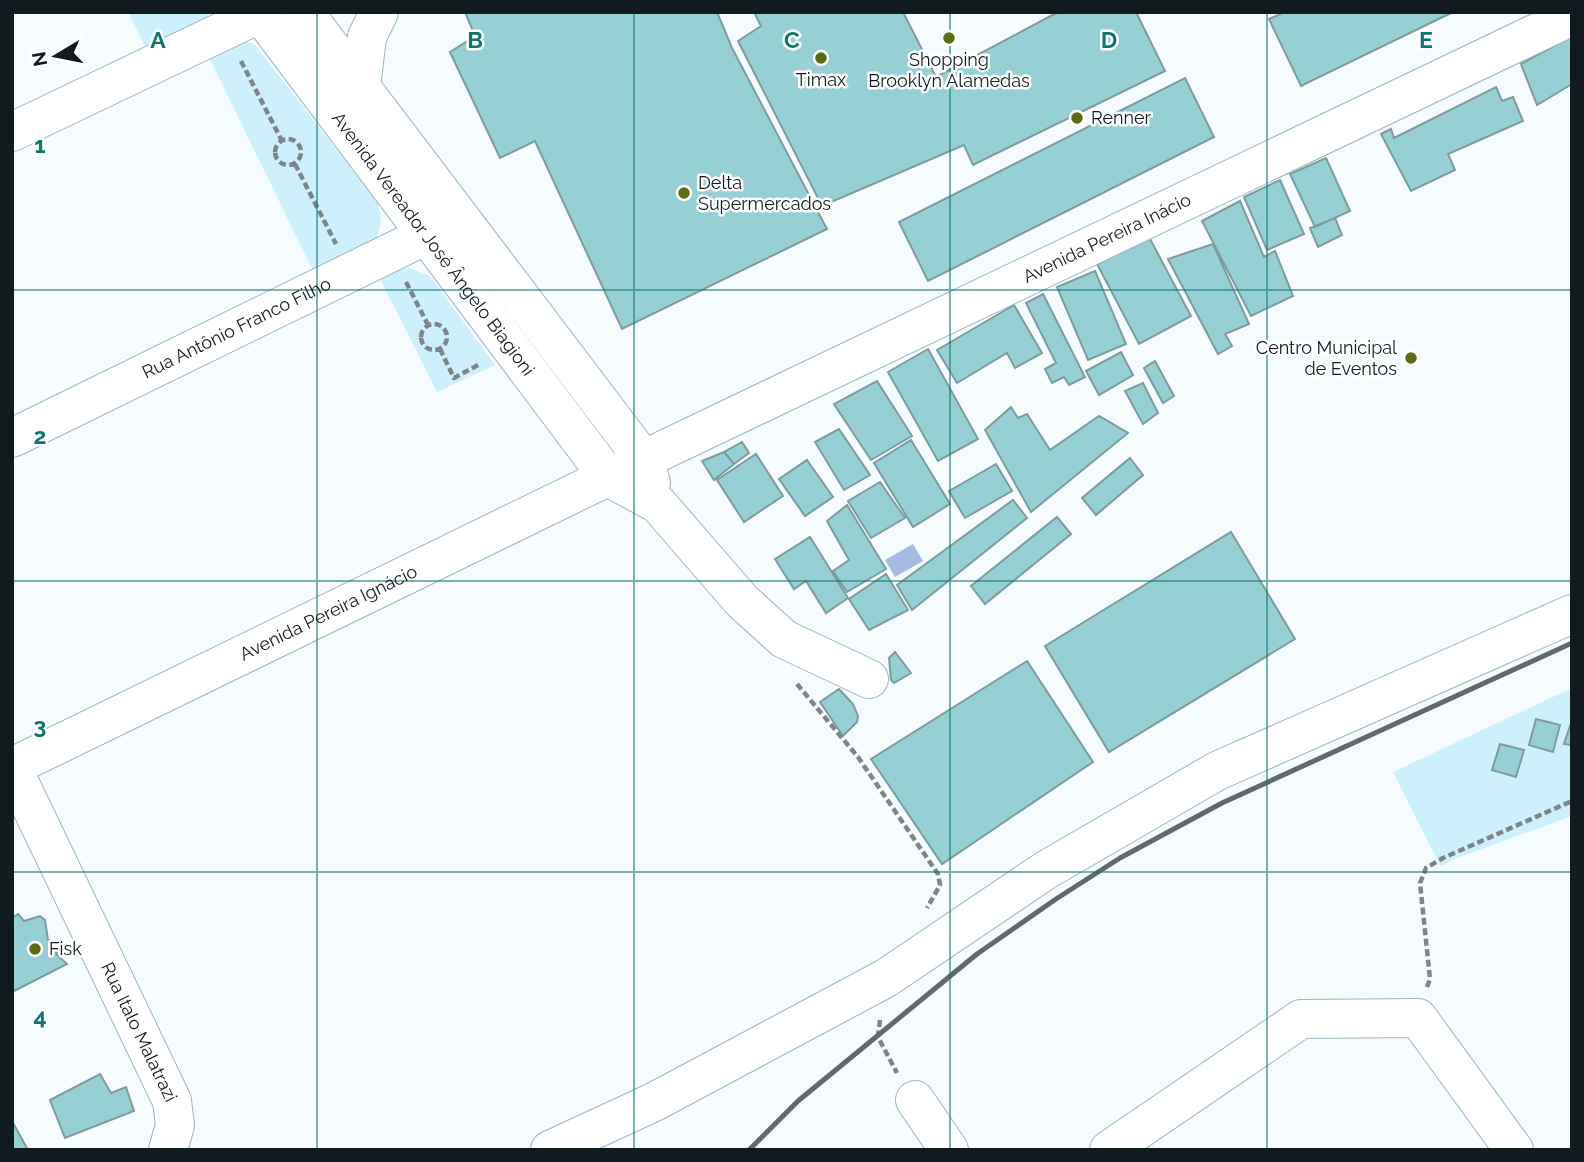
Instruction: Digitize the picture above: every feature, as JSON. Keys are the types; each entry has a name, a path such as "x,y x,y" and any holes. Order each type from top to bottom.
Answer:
{"street":[{"path":"304,12 643,460 658,504"},
{"path":"361,86 367,37 379,12"},
{"path":"12,132 260,13"},
{"name":"Avenida Vereador José Ângelo Biagioni","path":"260,13 608,477"},
{"name":"Avenida Pereira Inácio","path":"643,460 1572,16"},
{"name":"Rua Antônio Franco Filho","path":"12,438 461,219"},
{"name":"Avenida Pereira Ignácio","path":"12,767 643,460"},
{"path":"608,477 658,504 742,601 784,639 869,679"},
{"path":"550,1150 654,1102 886,978 1046,870 1217,771 1572,614"},
{"name":"Rua Italo Malatrazi","path":"12,767 172,1101 175,1125 168,1150"},
{"path":"1109,1150 1301,1019 1418,1018 1514,1150"},
{"path":"915,1100 949,1150"}],"path":[{"path":"225,30 282,141"},
{"path":"290,139 300,146 302,155 295,164 286,165 277,158 275,150 282,141 290,139"},
{"path":"295,164 351,273"},
{"path":"391,252 428,325"},
{"path":"436,324 446,331 446,339 440,349 430,350 421,341 421,332 428,325 436,324"},
{"path":"440,349 454,378"},
{"path":"784,639 798,688 858,757 938,874 940,885 921,917"},
{"path":"1418,1018 1430,979 1420,883 1426,867 1572,801"},
{"path":"886,978 878,1037 915,1100"}],"shaded area":[{"path":"128,12 208,12 206,20 149,54"},
{"path":"242,39 255,45 378,203 381,221 377,238 316,277 207,53"},
{"path":"409,268 430,276 495,365 437,392 380,279 393,270"},
{"path":"913,544 923,561 895,577 885,560"},
{"path":"1572,688 1572,816 1452,860 1441,867 1393,772"}],"building":[{"name":"Delta Supermercados","path":"465,12 717,12 732,48 827,229 622,329 535,141 500,158 450,52 475,36"},
{"path":"754,12 903,12 936,77 1058,12 1136,12 1165,71 973,165 964,145 822,206 738,41 761,26"},
{"path":"1285,12 1453,12 1301,86 1269,19"},
{"path":"1572,36 1572,84 1537,105 1521,64"},
{"path":"1185,78 1214,137 928,281 899,222"},
{"path":"1496,87 1502,101 1513,97 1523,121 1448,154 1455,170 1411,191 1381,134 1391,129 1394,138"},
{"path":"1326,158 1350,211 1315,227 1290,174"},
{"path":"1280,180 1304,234 1267,250 1244,197"},
{"path":"1240,201 1264,257 1275,251 1293,296 1251,316 1202,221"},
{"path":"1335,218 1342,235 1318,247 1310,228"},
{"path":"1149,237 1191,316 1139,344 1097,264"},
{"path":"1213,244 1249,324 1225,334 1232,346 1218,354 1168,259"},
{"path":"1095,271 1126,344 1088,360 1057,287"},
{"path":"1043,294 1085,377 1069,385 1064,377 1052,383 1045,369 1056,363 1026,303"},
{"path":"1014,305 1042,353 1015,368 1007,353 957,383 937,350"},
{"path":"928,349 978,439 938,461 888,372"},
{"path":"1121,352 1133,375 1099,395 1086,371"},
{"path":"1155,361 1174,396 1163,403 1144,368"},
{"path":"877,381 912,436 871,460 834,404"},
{"path":"1143,383 1158,413 1143,424 1125,391"},
{"path":"1011,407 1018,418 1027,414 1050,450 1099,416 1128,433 1031,512 985,430"},
{"path":"839,429 870,475 844,490 815,442"},
{"path":"911,440 950,504 913,527 874,463"},
{"path":"742,442 749,453 734,464 724,452"},
{"path":"724,452 734,464 714,480 702,461"},
{"path":"756,454 783,496 744,522 717,480"},
{"path":"1130,458 1143,475 1096,515 1082,498"},
{"path":"807,460 833,497 805,516 779,479"},
{"path":"996,464 1012,491 965,518 949,491"},
{"path":"880,482 905,518 871,538 848,501"},
{"path":"1013,500 1027,518 912,610 897,585"},
{"path":"847,505 886,569 847,592 833,571 849,560 827,521"},
{"path":"1057,517 1071,534 985,604 971,586"},
{"path":"1231,532 1295,639 1109,752 1045,646"},
{"path":"810,537 848,598 826,613 806,581 794,589 775,559"},
{"path":"886,574 908,610 869,630 849,599"},
{"path":"895,652 911,673 894,683 891,680 889,658"},
{"path":"1027,661 1093,762 942,864 871,759"},
{"path":"839,689 853,704 858,716 857,722 843,736 820,702"},
{"path":"1536,719 1560,725 1553,752 1529,745"},
{"path":"1572,720 1572,745 1564,744"},
{"path":"1500,744 1524,750 1516,777 1492,770"},
{"name":"Fisk","path":"18,914 24,921 40,916 45,920 48,940 61,944 56,954 67,964 12,992 12,918"},
{"path":"100,1074 111,1093 126,1087 134,1111 65,1138 50,1100"},
{"path":"12,1121 28,1150 12,1150"}],"railway":[{"path":"749,1150 798,1101 977,954 1120,858 1222,803 1572,643"}],"place":[{"name":"Shopping Brooklyn Alamedas","path":"949,38"},
{"name":"Timax","path":"821,58"},
{"name":"Renner","path":"1077,118"},
{"name":"Delta Supermercados","path":"684,193"},
{"name":"Centro Municipal de Eventos","path":"1411,358"},
{"name":"Fisk","path":"35,949"}]}
